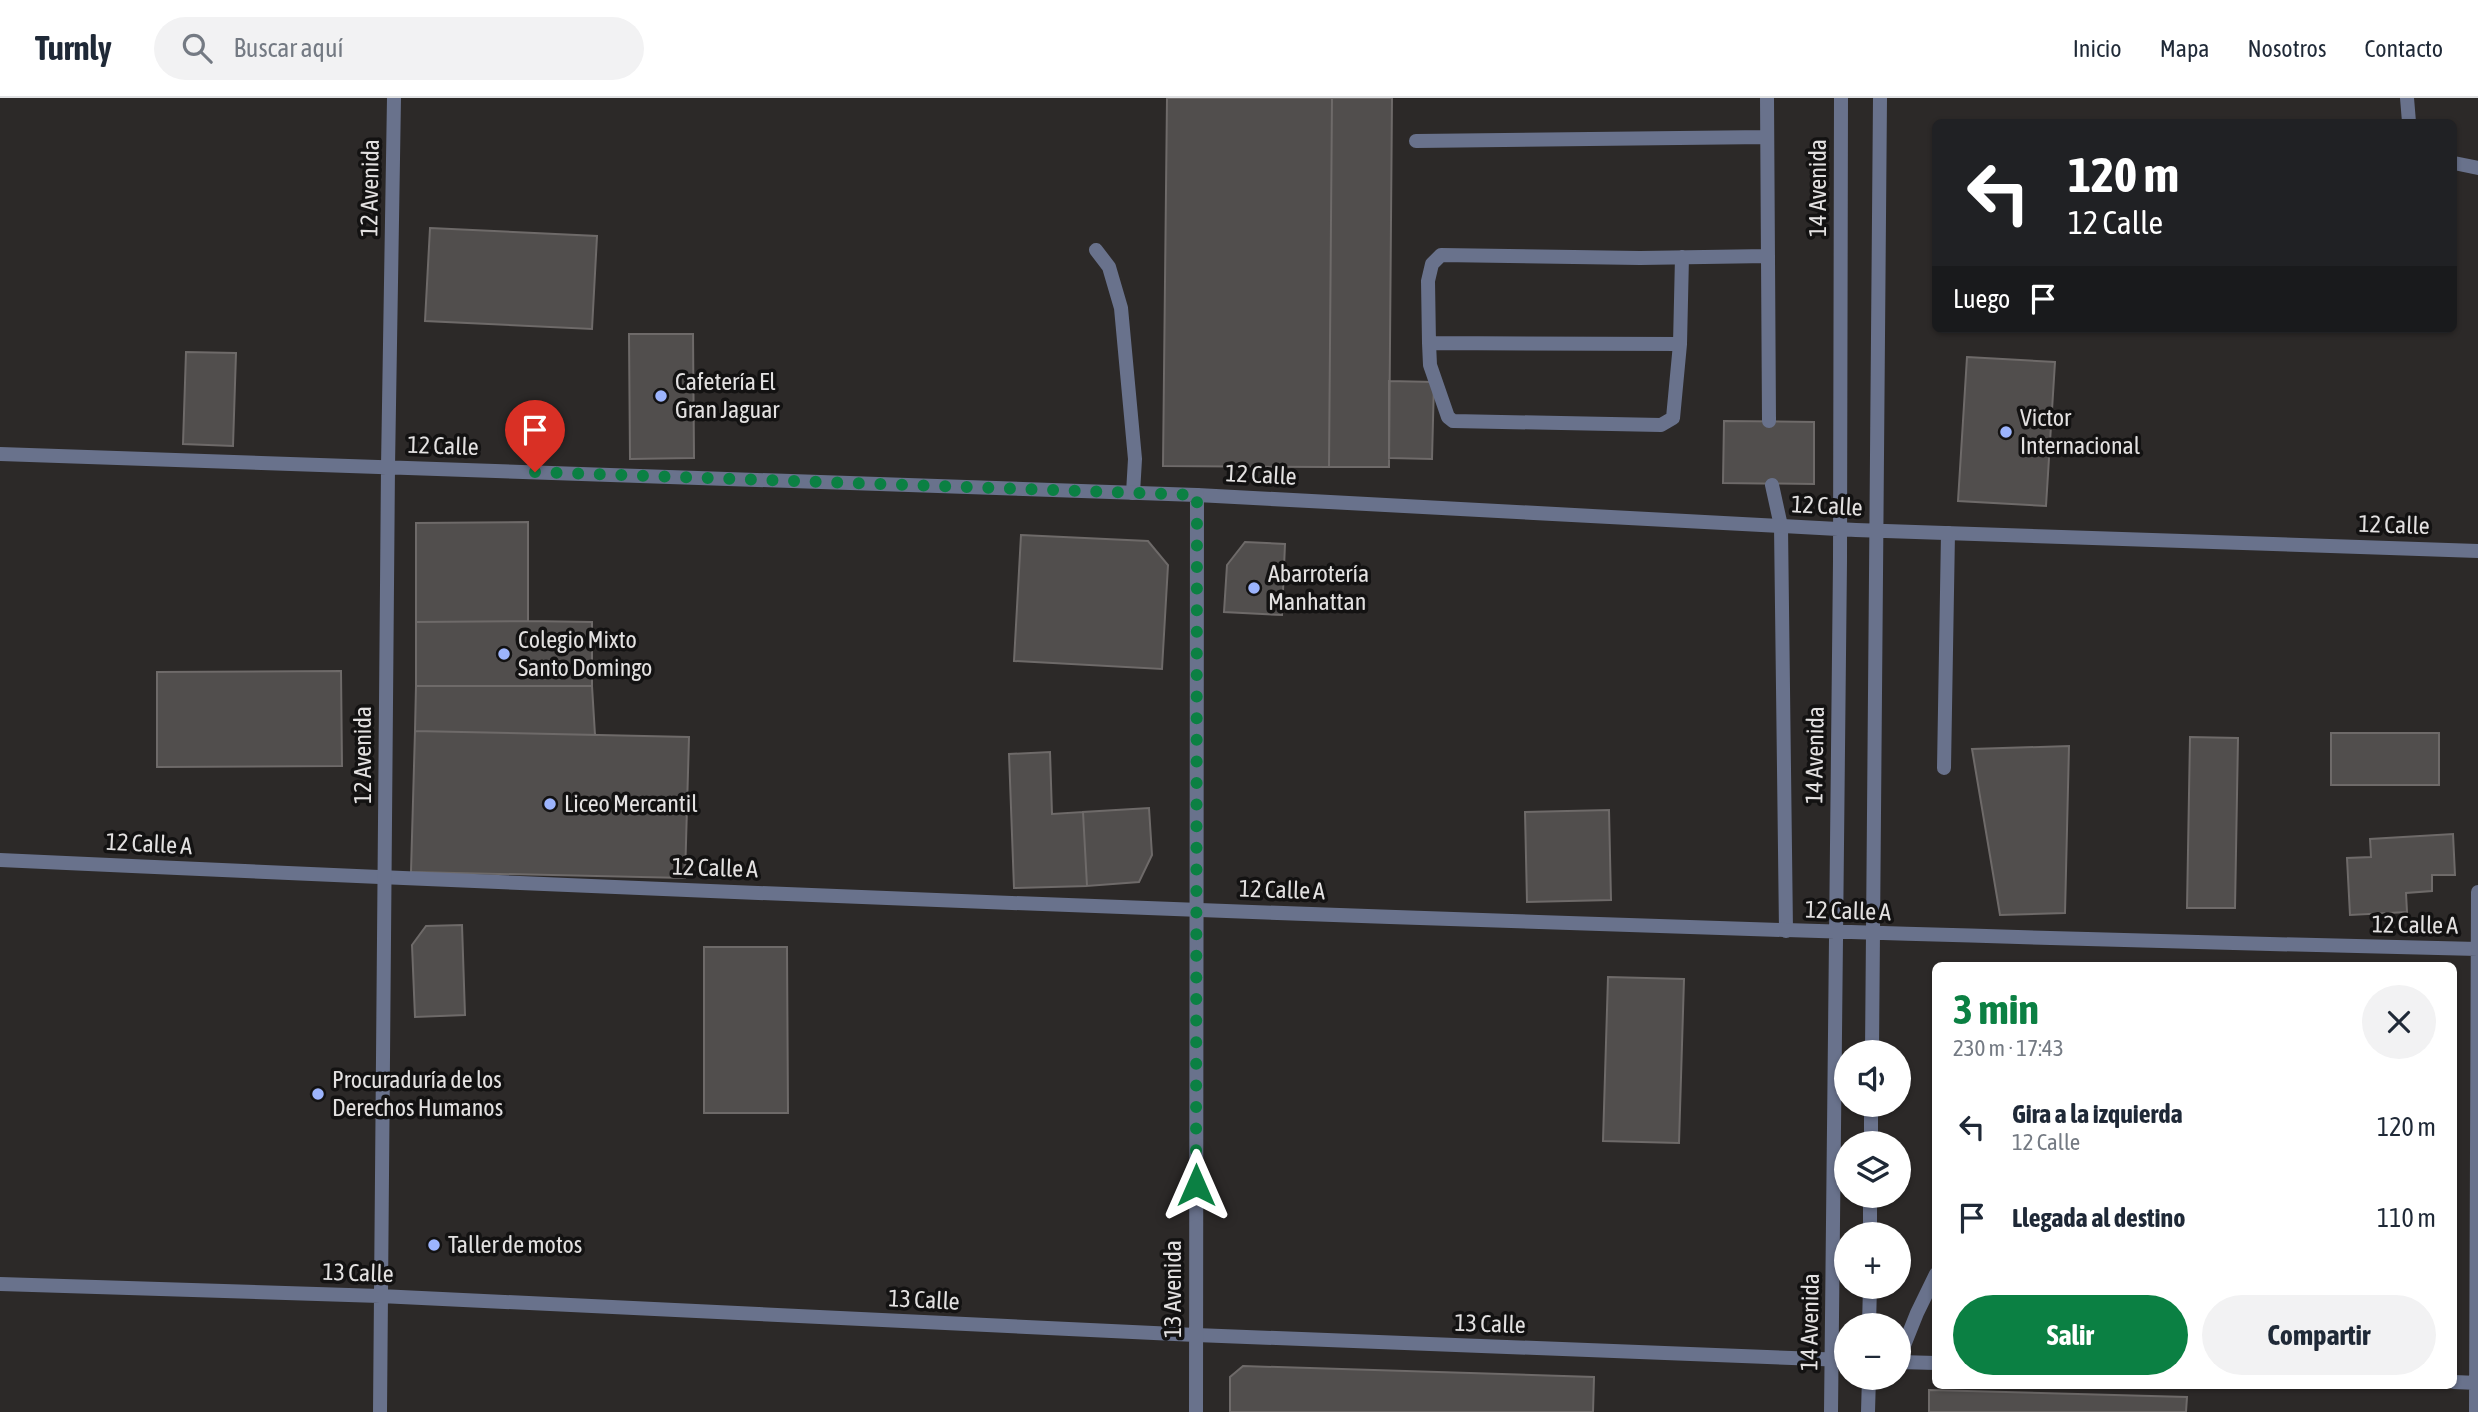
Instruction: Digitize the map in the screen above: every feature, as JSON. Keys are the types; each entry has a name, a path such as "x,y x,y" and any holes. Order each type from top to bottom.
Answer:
{"street":[{"name":"12 Avenida","path":"380,1412 394,98"},
{"path":"1767,98 1769,421"},
{"name":"14 Avenida","path":"1839,1313 1836,933 1841,98"},
{"path":"1872,1040 1880,98"},
{"path":"2407,98 2409,119"},
{"path":"1416,141 1767,137"},
{"path":"2457,164 2478,168"},
{"path":"1096,250 1109,267 1121,308 1135,459 1133,493"},
{"path":"1682,257 1680,344 1673,418 1661,425 1453,421 1448,417 1430,365 1429,343 1428,281 1432,264 1441,255 1768,256"},
{"path":"1429,343 1680,344"},
{"name":"12 Calle","path":"0,453 1197,495 1840,530 2478,551"},
{"path":"1772,485 1781,526 1786,932"},
{"name":"13 Avenida","path":"1196,1412 1197,495"},
{"path":"1944,768 1948,533"},
{"name":"12 Calle A","path":"0,860 386,878 1786,932 2477,949"},
{"path":"2476,1412 2478,892"},
{"path":"1911,1329 1932,1283"},
{"name":"13 Calle","path":"0,1284 380,1296 1196,1335 1834,1359"},
{"path":"1911,1361 1932,1363"},
{"path":"2457,1382 2477,1383"},
{"name":"14 Avenida","path":"1831,1412 1834,1390"},
{"path":"1868,1412 1869,1390"}],"building":[{"path":"1167,98 1332,98 1329,467 1163,466"},
{"path":"1332,98 1392,98 1389,467 1329,467"},
{"path":"430,228 597,236 592,329 425,321"},
{"name":"Cafetería El Gran Jaguar","path":"629,334 693,334 694,458 630,459"},
{"path":"186,352 236,353 233,446 183,444"},
{"name":"Victor Internacional","path":"1967,357 2055,362 2046,506 1958,501"},
{"path":"1389,381 1434,382 1432,459 1389,458"},
{"path":"1724,421 1814,422 1814,484 1723,483"},
{"path":"528,522 528,621 416,622 416,523"},
{"path":"1021,535 1148,541 1168,565 1162,669 1014,661"},
{"name":"Abarrotería Manhattan","path":"1245,542 1285,544 1282,615 1224,612 1227,565"},
{"name":"Colegio Mixto Santo Domingo","path":"416,622 592,622 592,686 416,686"},
{"path":"341,671 342,766 157,767 157,672"},
{"path":"416,686 592,686 595,735 415,731"},
{"name":"Liceo Mercantil","path":"415,731 689,737 685,878 411,872"},
{"path":"2331,733 2439,733 2439,785 2331,785"},
{"path":"2190,737 2238,738 2235,908 2187,908"},
{"path":"2069,746 2065,913 2000,915 1972,749"},
{"path":"1050,752 1052,814 1083,812 1087,886 1014,888 1009,754"},
{"path":"1149,808 1152,855 1139,882 1087,886 1083,812"},
{"path":"1609,810 1611,900 1527,902 1525,812"},
{"path":"2453,834 2455,875 2432,875 2432,891 2406,893 2407,912 2350,915 2347,858 2371,857 2370,839"},
{"path":"462,925 465,1015 415,1017 412,945 426,926"},
{"path":"704,947 787,947 788,1113 704,1113"},
{"path":"1608,977 1684,979 1679,1143 1603,1141"},
{"path":"1243,1366 1594,1377 1593,1412 1230,1412 1230,1377"},
{"path":"1929,1390 2187,1397 2186,1412 1929,1412"}],"place":[{"name":"Cafetería El Gran Jaguar","path":"661,396"},
{"name":"Victor Internacional","path":"2006,432"},
{"name":"Abarrotería Manhattan","path":"1254,588"},
{"name":"Colegio Mixto Santo Domingo","path":"504,654"},
{"name":"Liceo Mercantil","path":"550,804"},
{"name":"Procuraduría de los Derechos Humanos","path":"318,1094"},
{"name":"Taller de motos","path":"434,1245"}],"route":[{"path":"535,472 1197,495 1196,1185"}]}
